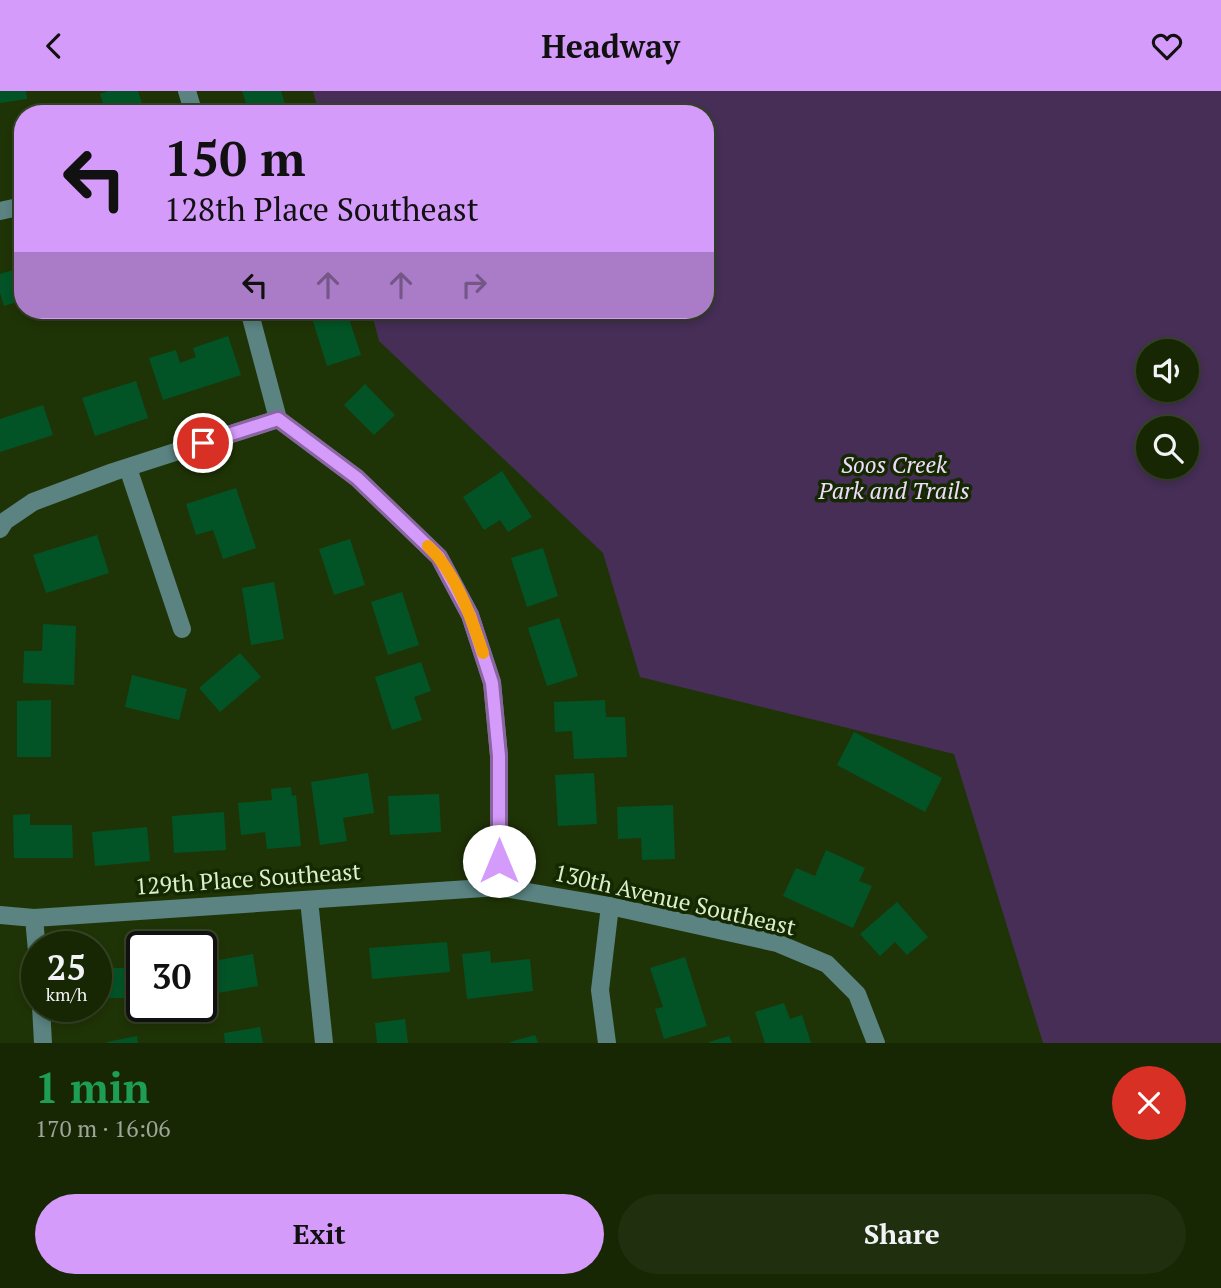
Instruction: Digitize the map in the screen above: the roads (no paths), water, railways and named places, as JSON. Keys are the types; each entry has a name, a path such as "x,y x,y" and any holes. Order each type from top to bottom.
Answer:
{"street":[{"path":"251,319 278,419 357,478 439,557 470,615 492,683 499,756 499,887"},
{"path":"0,529 5,521 33,502 278,419"},
{"path":"128,468 182,629"},
{"name":"129th Place Southeast","path":"0,915 34,918 499,887"},
{"name":"130th Avenue Southeast","path":"499,887 610,906 777,943 827,964 857,994 876,1043"},
{"path":"309,900 324,1043"},
{"path":"607,1043 600,991 610,906"},
{"path":"34,918 35,931"},
{"path":"42,1022 43,1043"}],"park label":[{"name":"Soos Creek Park and Trails","path":"894,478"}]}
